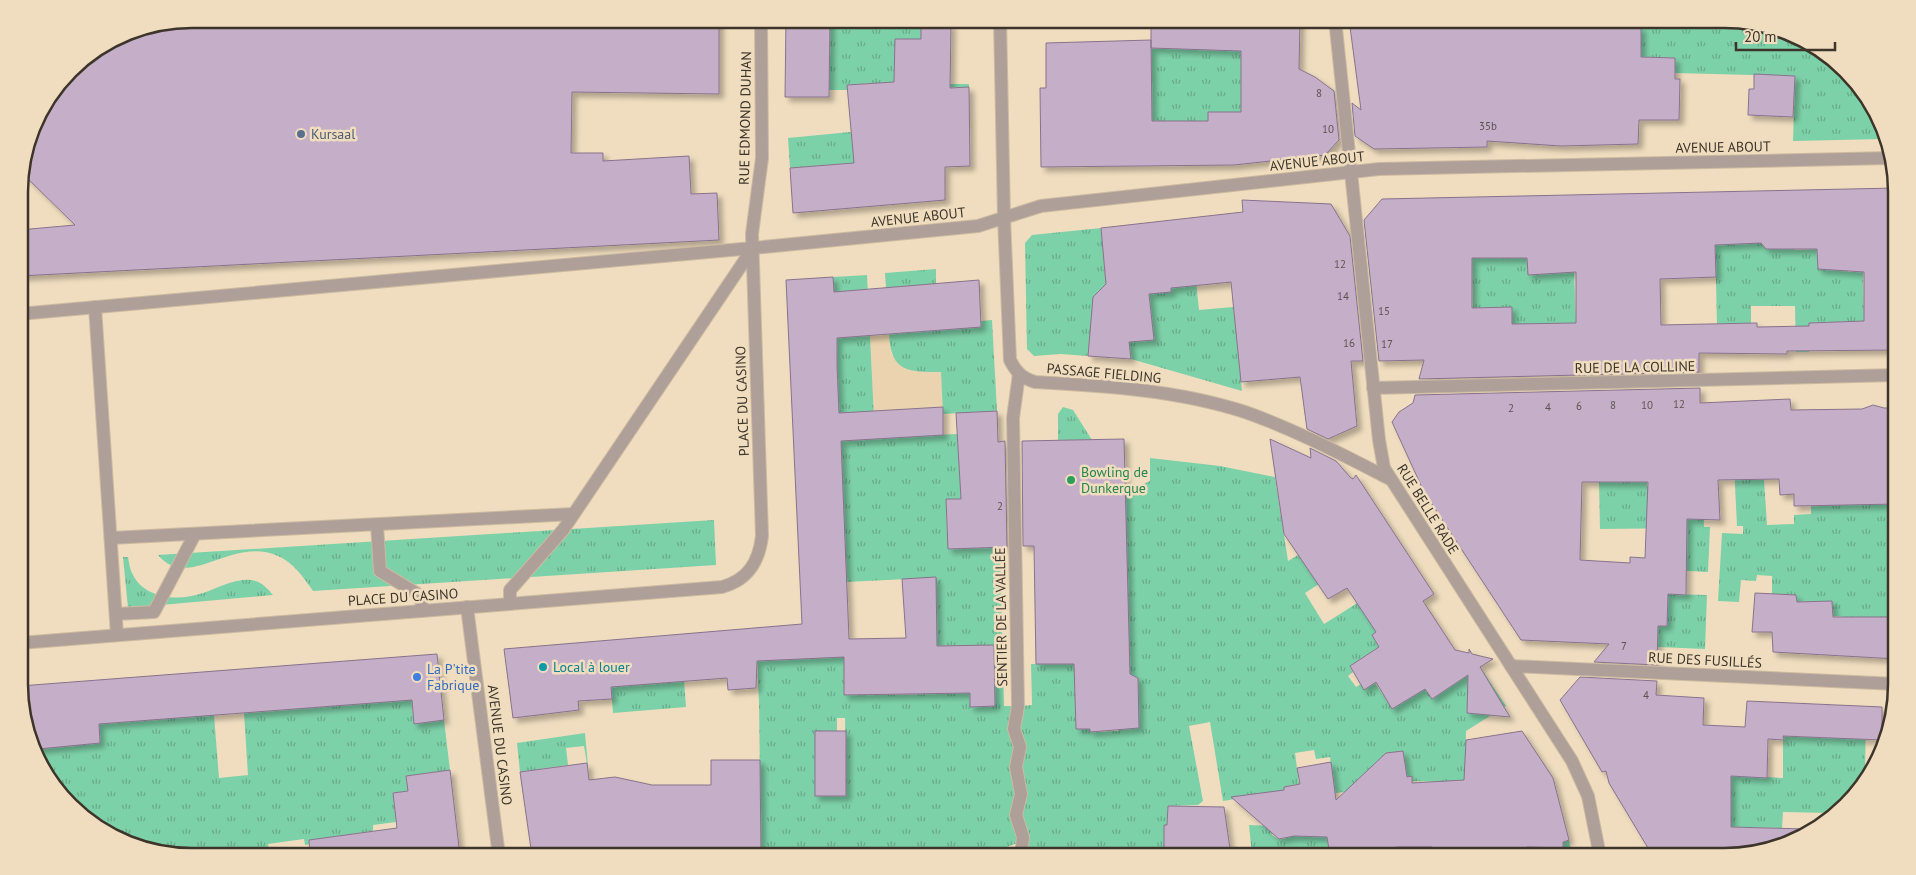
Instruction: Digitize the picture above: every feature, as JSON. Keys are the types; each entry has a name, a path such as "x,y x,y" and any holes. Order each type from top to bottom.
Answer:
{"street":[{"name":"RUE EDMOND DUHAN","path":"753,248 753,222 762,158 761,28"},
{"path":"1000,28 1004,218 1010,360 1019,374"},
{"name":"RUE BELLE RADE","path":"1336,28 1373,388 1380,450 1384,468 1579,774 1592,809 1598,847"},
{"name":"AVENUE ABOUT","path":"753,248 978,226 1042,206 1379,169 1885,158"},
{"path":"28,313 753,248"},
{"path":"510,604 510,590 562,530 753,248"},
{"name":"PLACE DU CASINO","path":"28,642 722,587 741,579 752,569 759,553 762,536 753,248"},
{"path":"95,307 117,635"},
{"name":"PASSAGE FIELDING","path":"1019,374 1035,382 1142,389 1232,408 1265,420 1390,478"},
{"name":"SENTIER DE LA VALLÉE","path":"1019,374 1013,418 1018,706 1014,726 1020,747 1016,767 1021,789 1016,811 1022,837 1021,847"},
{"name":"RUE DE LA COLLINE","path":"1373,388 1888,376"},
{"path":"111,538 573,514"},
{"path":"377,525 380,571 421,596 422,611"},
{"path":"116,614 154,612 195,534"},
{"name":"AVENUE DU CASINO","path":"467,607 498,848"},
{"name":"RUE DES FUSILLÉS","path":"1510,666 1888,684"}],"shaded area":[{"path":"889,334 891,354 900,366 912,370 941,372 943,407 874,411 870,336"}],"green space":[{"path":"830,28 921,28 921,39 894,84 969,84 969,87 924,88 903,159 790,168 788,138 881,129 874,83 848,85 848,90 829,90"},
{"path":"1193,28 1248,28 1241,50 1241,134 1208,121 1152,121 1151,48 1194,49"},
{"path":"1641,28 1724,28 1746,29 1767,33 1806,49 1824,61 1840,76 1855,92 1867,110 1880,139 1793,141 1795,76 1675,73 1675,58 1641,57"},
{"path":"1101,228 1106,283 1112,283 1098,291 1092,302 1094,307 1088,356 1060,354 1034,356 1027,349 1025,243 1032,235"},
{"path":"1715,240 1763,243 1766,249 1777,249 1794,242 1795,250 1817,249 1818,269 1829,269 1847,255 1848,272 1863,272 1864,321 1809,323 1809,352 1796,352 1795,306 1751,306 1751,323 1717,324"},
{"path":"1472,256 1527,258 1574,268 1576,323 1512,325 1512,307 1473,308"},
{"path":"936,269 936,284 886,288 885,273"},
{"path":"867,275 875,438 957,434 963,499 946,499 947,531 1000,547 1004,706 1013,706 1017,843 1007,847 761,848 757,659 825,640 880,673 880,695 970,693 970,707 995,706 993,645 928,646 937,625 936,587 927,578 846,582 833,277","holes":["837,718 845,718 846,796 815,796 815,731 837,731"]},
{"path":"1196,282 1199,310 1233,307 1235,320 1288,337 1237,342 1242,391 1131,359 1129,342 1154,339 1148,286 1163,292 1171,292 1171,284"},
{"path":"992,320 997,411 943,414 941,372 910,370 897,363 890,347 889,334 981,327 981,321"},
{"path":"1063,407 1073,410 1092,440 1058,440 1058,414"},
{"path":"1150,458 1220,466 1275,477 1288,561 1298,555 1302,561 1307,558 1346,567 1305,593 1324,624 1378,590 1381,628 1372,635 1379,647 1350,666 1353,672 1348,676 1356,687 1361,684 1365,689 1375,683 1390,705 1397,706 1425,689 1432,699 1480,667 1506,706 1466,731 1465,804 1439,782 1412,781 1412,777 1407,777 1403,751 1384,754 1385,764 1373,765 1369,769 1372,794 1355,791 1335,793 1330,757 1316,759 1314,750 1295,753 1299,784 1284,787 1284,791 1223,801 1210,722 1189,726 1203,801 1198,805 1168,806 1167,825 1164,825 1164,847 1026,847 1021,819 1021,774 1026,746 1019,729 1022,706 1032,705 1031,664 1055,664 1125,493 1150,481","holes":["1111,665 1138,678 1138,728 1118,728 1118,731 1090,732"]},
{"path":"1646,461 1647,486 1664,486 1703,496 1704,527 1710,527 1708,572 1670,570 1671,541 1687,540 1687,528 1600,529 1599,482"},
{"path":"1749,463 1750,480 1764,480 1767,525 1794,524 1794,515 1811,514 1811,474 1888,501 1888,617 1868,619 1833,616 1832,601 1797,602 1796,595 1772,594 1772,576 1757,575 1756,581 1741,580 1739,602 1718,601 1722,533 1743,534 1743,526 1737,526 1734,464"},
{"path":"714,520 716,565 313,591 289,562 278,556 261,551 244,552 197,566 183,568 170,565 158,555"},
{"path":"123,557 128,557 131,571 139,583 155,594 174,597 194,596 233,582 245,580 261,583 273,595 128,608"},
{"path":"1668,594 1707,595 1705,649 1658,647 1658,626 1667,626"},
{"path":"684,681 686,707 613,713 611,687"},
{"path":"421,699 421,706 412,707 414,723 444,720 450,770 406,776 408,791 393,793 396,822 373,825 373,831 339,836 340,840 305,845 304,839 268,844 269,848 192,848 139,839 109,826 92,814 61,783 49,766 40,747 100,743 99,724 214,715 219,778 248,775 244,713"},
{"path":"1832,705 1866,707 1865,769 1848,792 1833,807 1825,813 1783,812 1782,828 1731,827 1731,815 1706,774 1783,778 1783,736 1831,738"},
{"path":"585,733 588,766 569,769 587,764 584,746 566,748 568,765 520,772 517,743"},
{"path":"1249,825 1269,826 1272,835 1281,839 1294,834 1327,837 1329,847 1251,847"},
{"path":"1569,840 1570,847 1563,847 1563,842"}],"building":[{"name":"Kursaal","path":"192,28 719,28 719,94 572,92 571,153 603,153 603,161 689,156 691,194 717,193 719,240 28,276 28,229 75,225 28,179 33,149 44,119 55,100 83,68 109,49 139,36 170,29"},
{"path":"786,28 830,28 829,97 785,97"},
{"path":"921,28 951,28 950,88 969,87 970,166 945,167 945,200 793,213 790,168 854,163 847,85 894,82 895,39 921,39"},
{"path":"1151,28 1300,28 1299,69 1315,77 1334,91 1339,140 1325,155 1234,165 1041,167 1040,88 1046,88 1046,43 1151,40","holes":["1151,48 1241,51 1241,112 1208,112 1208,121 1152,121"]},
{"path":"1350,28 1641,28 1641,57 1675,58 1675,79 1680,79 1679,120 1639,120 1638,144 1561,146 1487,141 1487,147 1374,149 1355,136 1352,103 1361,110"},
{"path":"1754,74 1795,76 1793,117 1748,115 1749,89 1754,89"},
{"path":"1888,188 1888,350 1787,351 1787,354 1699,353 1699,372 1419,379 1424,360 1379,361 1364,220 1382,199","holes":["1761,243 1766,249 1817,249 1818,269 1864,272 1864,321 1809,323 1809,326 1757,327 1757,323 1661,325 1660,279 1716,277 1715,245","1472,258 1527,258 1528,275 1576,272 1576,323 1512,324 1512,307 1472,308"]},
{"path":"1242,200 1331,204 1350,236 1363,361 1351,361 1357,426 1328,439 1307,429 1300,377 1241,382 1231,282 1171,288 1171,292 1149,294 1154,340 1129,342 1131,359 1088,356 1093,297 1106,284 1101,228 1243,212"},
{"path":"833,277 834,292 979,280 981,327 837,338 837,366 839,413 943,407 943,435 841,441 849,639 906,638 902,579 936,577 937,646 994,645 995,706 970,707 970,693 844,695 844,657 757,661 756,688 728,690 727,678 611,687 612,699 578,701 579,710 513,718 504,649 802,624 786,280"},
{"path":"1700,388 1700,403 1790,399 1791,410 1862,409 1873,405 1888,408 1888,504 1794,506 1794,494 1780,495 1779,479 1718,480 1720,520 1687,519 1686,595 1668,594 1667,626 1658,626 1657,665 1594,662 1609,644 1521,640 1424,492 1392,422 1399,412 1413,403 1415,395","holes":["1582,482 1648,482 1645,558 1630,557 1630,563 1580,560"]},
{"path":"997,411 998,442 1005,441 1007,547 948,549 946,499 961,499 956,413"},
{"path":"1124,439 1130,674 1138,678 1139,728 1090,732 1090,729 1076,729 1074,664 1036,664 1034,546 1023,546 1022,441"},
{"path":"1270,439 1311,458 1310,448 1336,461 1351,478 1353,479 1356,475 1434,594 1423,601 1455,650 1469,653 1469,649 1472,654 1493,659 1480,667 1510,717 1467,713 1468,675 1432,699 1425,689 1392,709 1376,682 1364,690 1350,666 1379,647 1372,635 1376,632 1347,588 1328,599 1284,534"},
{"path":"1755,593 1796,595 1797,602 1832,601 1833,617 1888,617 1888,658 1773,652 1772,632 1752,632"},
{"path":"437,654 444,720 414,724 412,700 99,724 100,743 41,749 33,726 28,685"},
{"path":"1580,677 1657,681 1656,695 1704,698 1703,725 1745,727 1747,701 1882,707 1882,729 1878,740 1783,736 1784,740 1768,739 1767,778 1731,776 1731,827 1801,829 1797,831 1777,839 1735,847 1647,847 1609,783 1606,771 1602,772 1560,700"},
{"path":"815,731 846,731 846,796 815,796"},
{"path":"1522,731 1553,778 1569,840 1563,842 1563,847 1329,847 1327,837 1294,836 1279,839 1231,797 1284,790 1284,787 1300,784 1297,768 1331,762 1336,800 1386,753 1403,751 1407,777 1412,776 1412,783 1464,780 1466,740"},
{"path":"711,760 760,760 761,848 531,848 520,772 587,763 589,780 615,777 652,785 711,785"},
{"path":"450,770 459,848 309,848 309,840 397,828 393,793 408,791 406,776"},
{"path":"1168,806 1224,807 1230,847 1164,847 1164,825 1167,825"}],"place":[{"name":"Kursaal","path":"301,134"},
{"name":"Bowling de Dunkerque","path":"1071,480"},
{"name":"Local à louer","path":"543,667"},
{"name":"La P'tite Fabrique","path":"417,677"}]}
